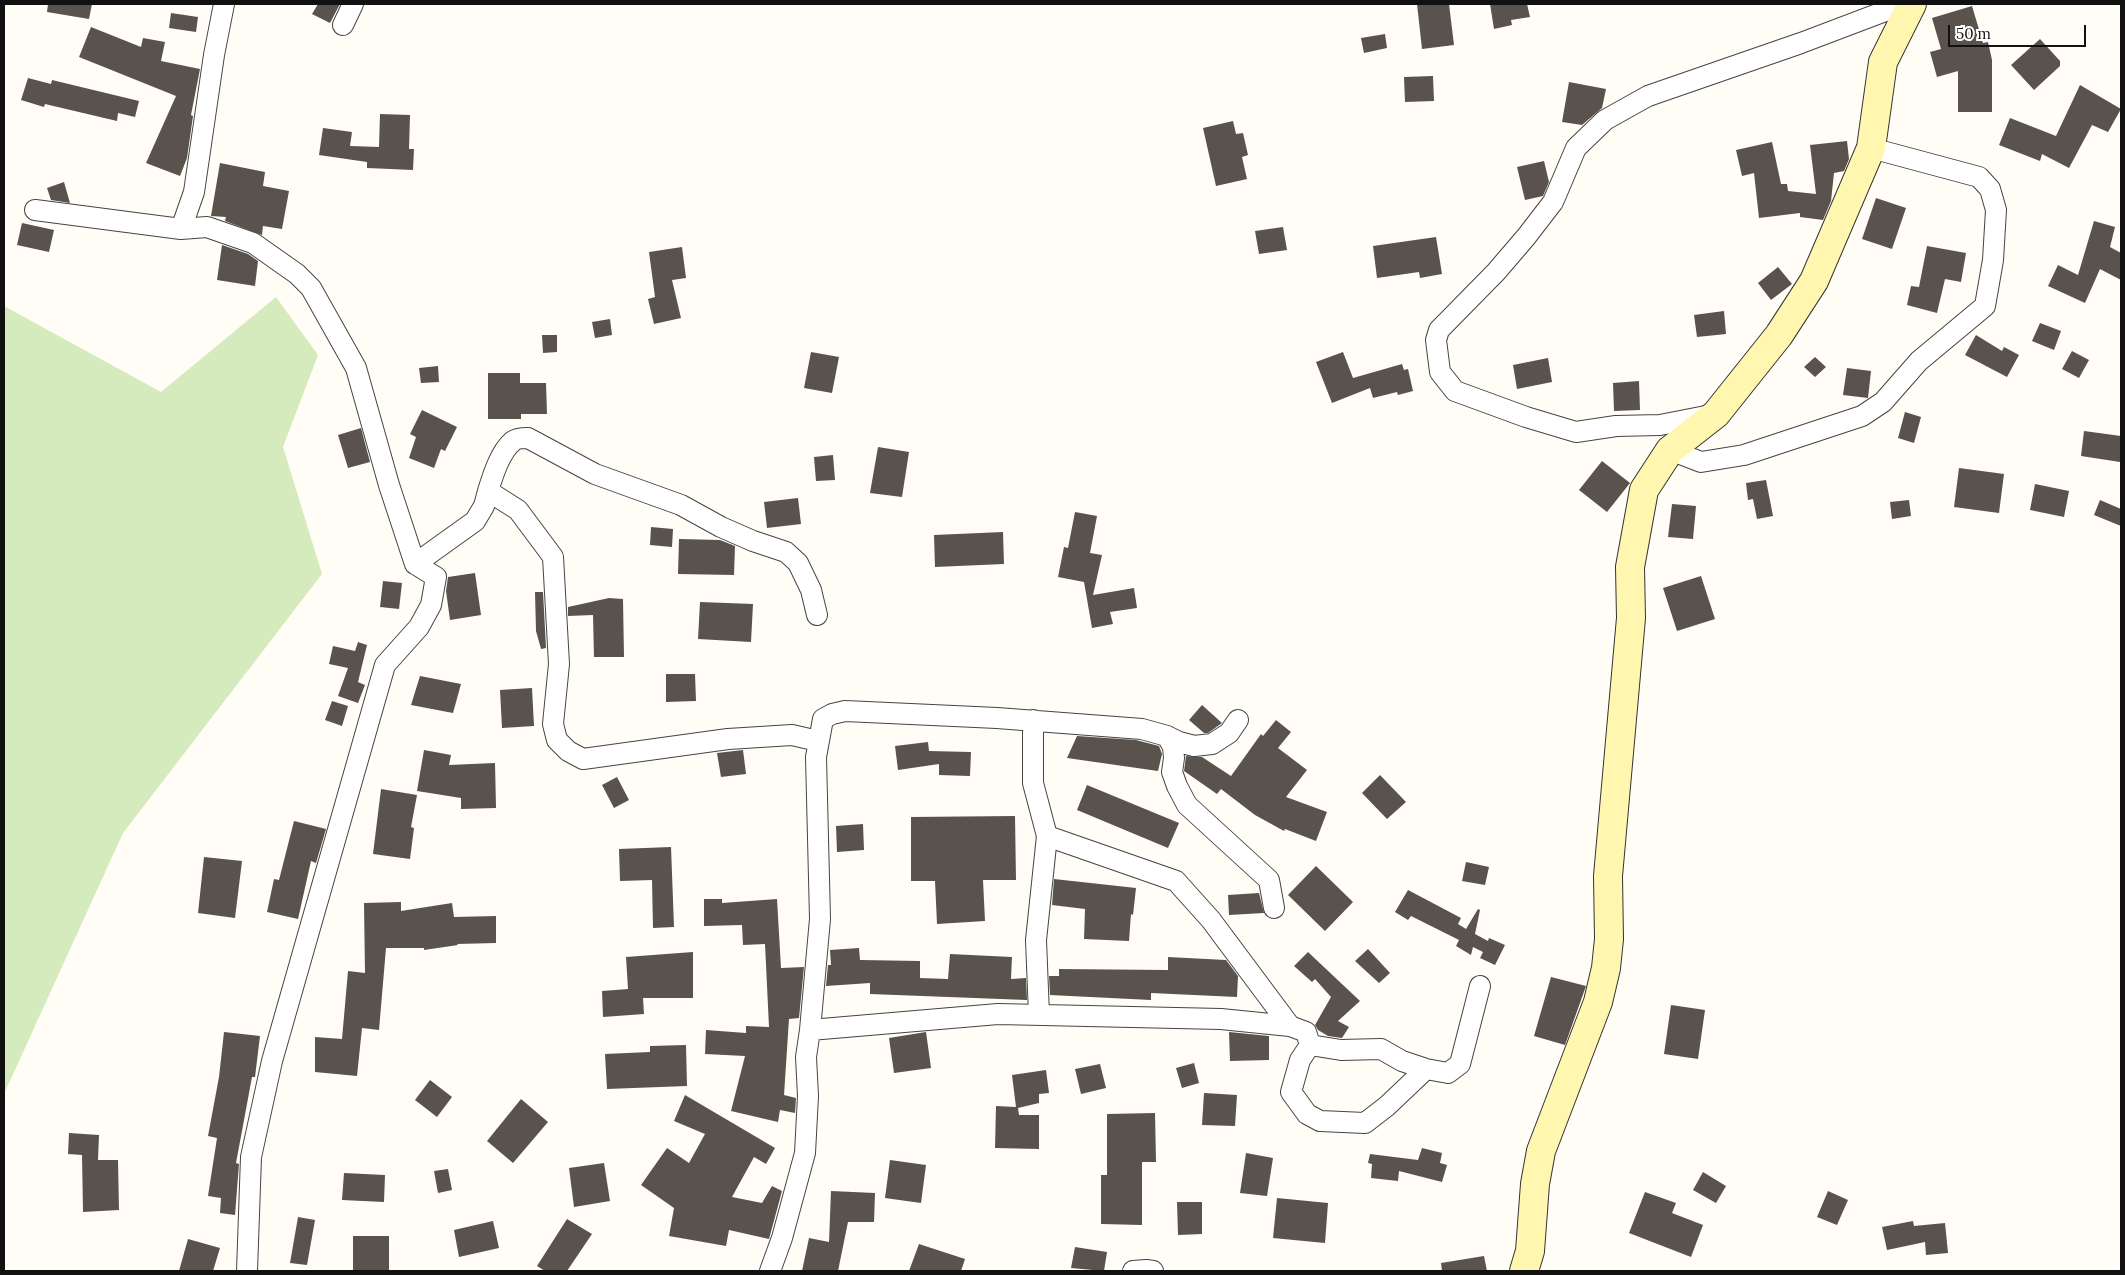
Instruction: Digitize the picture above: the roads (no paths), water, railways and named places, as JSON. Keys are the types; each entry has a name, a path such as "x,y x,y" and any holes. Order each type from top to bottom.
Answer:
{"street":[{"path":"181,229 194,192 214,55 224,4"},
{"path":"343,25 354,4"},
{"path":"1716,414 1660,425 1616,426 1576,432 1526,417 1456,391 1440,372 1436,340 1439,330 1496,272 1553,202 1576,148 1605,120 1648,96 1810,40 1904,4"},
{"path":"1524,1271 1530,1251 1535,1184 1541,1151 1598,1002 1606,968 1609,939 1608,876 1632,618 1630,566 1644,490 1670,450 1716,414 1778,335 1814,281 1871,148 1883,62 1912,4"},
{"path":"1670,450 1701,462 1744,455 1862,416 1883,402 1919,361 1984,306 1994,250 1996,210 1990,189 1980,177 1871,148"},
{"path":"35,210 181,229 207,227 253,243 297,274 311,288 356,368 389,485 415,564 436,577 431,605 419,627 385,665 272,1061 250,1157 247,1271"},
{"path":"415,564 475,521 484,506 488,490 500,462 513,441 519,438 528,438 594,474 681,505 721,528 786,552 798,563 811,590 817,615"},
{"path":"488,490 518,510 553,557 559,664 552,724 558,740 568,751 583,759 728,739 792,735 818,741"},
{"path":"770,1271 782,1238 804,1153 808,1096 806,1057 820,919 817,805 818,741 824,719 832,714 845,711 1033,720 1142,729 1194,746 1212,744 1229,733 1238,720"},
{"path":"1033,720 1033,783 1047,836 1036,940 1038,1015"},
{"path":"1167,736 1173,747 1172,772 1187,805 1269,880 1274,908"},
{"path":"1047,836 1176,881 1211,920 1290,1026"},
{"path":"1310,1045 1341,1050 1381,1049 1402,1061 1426,1070 1448,1073 1460,1064 1480,986"},
{"path":"810,1030 998,1014 1221,1019 1290,1026 1306,1032 1310,1045"},
{"path":"1310,1045 1300,1060 1291,1092 1307,1114 1320,1121 1365,1123 1387,1106 1426,1070"},
{"path":"1132,1271 1153,1271"}]}
